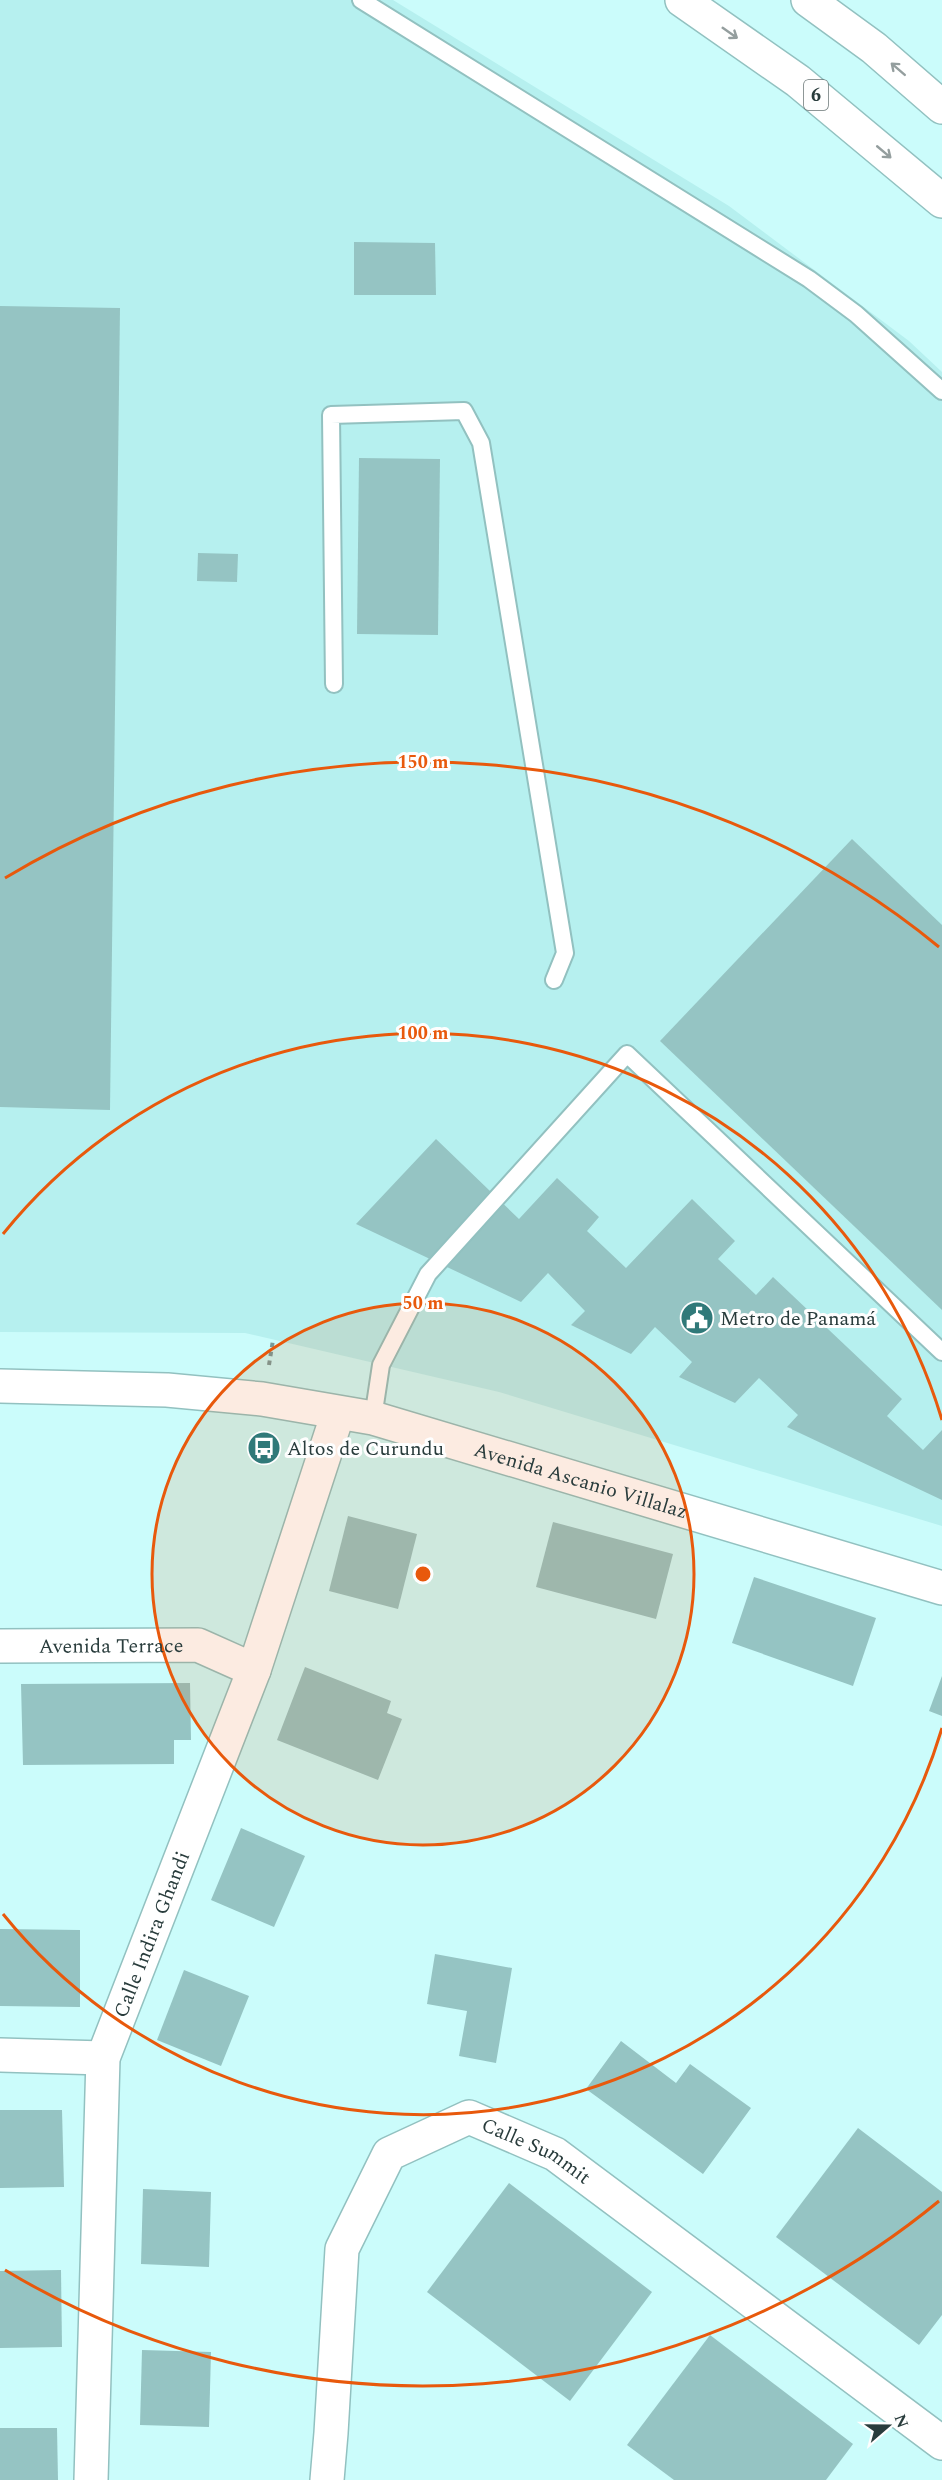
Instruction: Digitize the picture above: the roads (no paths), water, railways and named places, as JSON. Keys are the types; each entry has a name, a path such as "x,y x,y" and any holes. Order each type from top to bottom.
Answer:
{"main road":[{"name":"6","path":"682,0 798,81 942,201"},
{"path":"808,0 874,48 942,107"},
{"name":"Avenida Ascanio Villalaz","path":"0,1386 167,1390 262,1399 373,1418 942,1588"},
{"name":"Calle Indira Ghandi","path":"91,2480 103,2058 254,1670 338,1413"},
{"name":"Avenida Terrace","path":"0,1646 198,1645 254,1670"},
{"path":"0,2055 103,2058"},
{"name":"Calle Summit","path":"327,2480 332,2433 342,2249 389,2154 469,2117 555,2154 942,2443"}],"lane":[{"path":"361,0 808,279 856,314 942,392"},
{"path":"334,684 331,415 464,411 482,443 565,953 554,980"},
{"path":"373,1418 381,1365 428,1274 627,1054 942,1352"}],"place":[{"name":"Metro de Panamá","path":"697,1318"},
{"name":"Altos de Curundu","path":"264,1448"}]}
